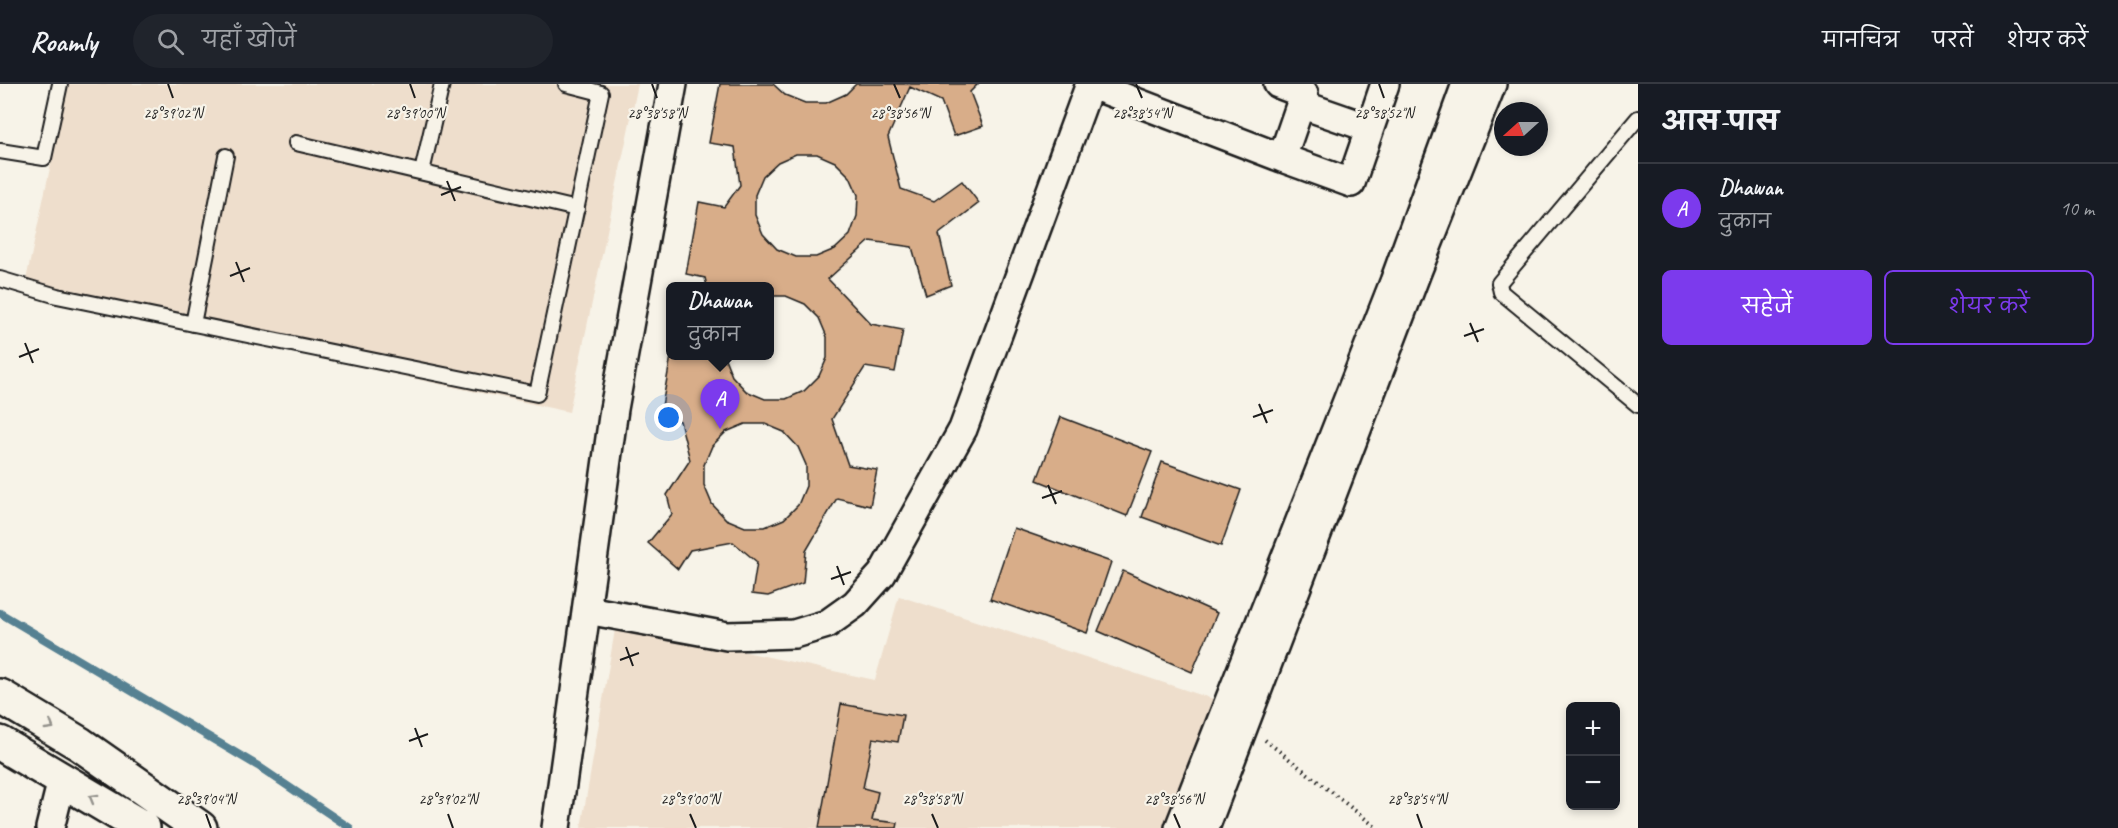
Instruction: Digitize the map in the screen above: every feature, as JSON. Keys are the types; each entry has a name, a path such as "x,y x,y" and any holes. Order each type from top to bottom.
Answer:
{"main road":[{"path":"0,696 80,744 200,828"},
{"path":"0,743 143,828"}],"street":[{"path":"556,828 614,409 673,84"},
{"path":"587,610 727,636 794,634 827,624 855,604 882,574 963,429 1090,84 1351,183 1385,84"},
{"path":"1278,84 1304,94 1282,158"},
{"path":"1179,828 1394,282 1466,84"},
{"path":"1205,828 1413,283 1492,84"},
{"path":"1300,104 1368,129"},
{"path":"50,828 62,780"}],"lane":[{"path":"0,151 44,158 60,84"},
{"path":"422,172 442,84"},
{"path":"0,279 57,296 537,394 601,93 566,84"},
{"path":"1638,118 1499,283 1501,292 1638,405"},
{"path":"296,143 577,209"},
{"path":"194,324 226,156"}],"path":[{"path":"1246,724 1377,828"}],"shaded area":[{"path":"68,84 638,84 569,412 23,294"},
{"path":"899,596 1216,700 1165,828 581,828 616,624 875,680"}],"building":[{"path":"720,84 773,84 785,95 805,103 826,103 846,94 856,84 978,84 970,92 983,126 954,136 941,101 910,87 888,137 901,189 934,201 962,181 979,203 939,234 951,285 926,295 912,247 870,241 828,279 871,324 903,330 895,372 865,367 832,419 848,465 877,470 870,506 837,498 806,551 803,583 768,596 752,594 757,562 733,542 690,550 678,569 648,543 672,514 667,495 690,460 680,421 660,417 670,360 726,360 732,376 746,391 765,399 786,399 804,391 819,376 827,358 827,337 819,318 805,304 786,296 774,296 774,282 706,282 705,278 686,274 699,202 724,207 740,185 735,147 709,143","holes":["796,154 817,154 835,162 850,177 858,195 857,216 850,235 835,249 816,257 796,257 777,249 763,234 755,215 755,195 763,176 778,162","745,424 765,424 784,432 798,447 806,465 806,486 798,505 784,519 765,527 745,527 726,519 712,504 704,485 704,465 712,446 726,432"]},
{"path":"1061,417 1152,452 1127,516 1037,480"},
{"path":"1162,462 1241,490 1221,546 1142,517"},
{"path":"1014,528 1111,562 1087,633 990,599"},
{"path":"1123,571 1217,613 1192,672 1098,631"},
{"path":"841,704 903,715 898,742 873,738 863,788 878,792 872,820 898,823 897,828 819,828"}],"waterway":[{"path":"0,613 258,766 350,828"}],"place":[{"name":"Dhawan","path":"720,429"}]}
